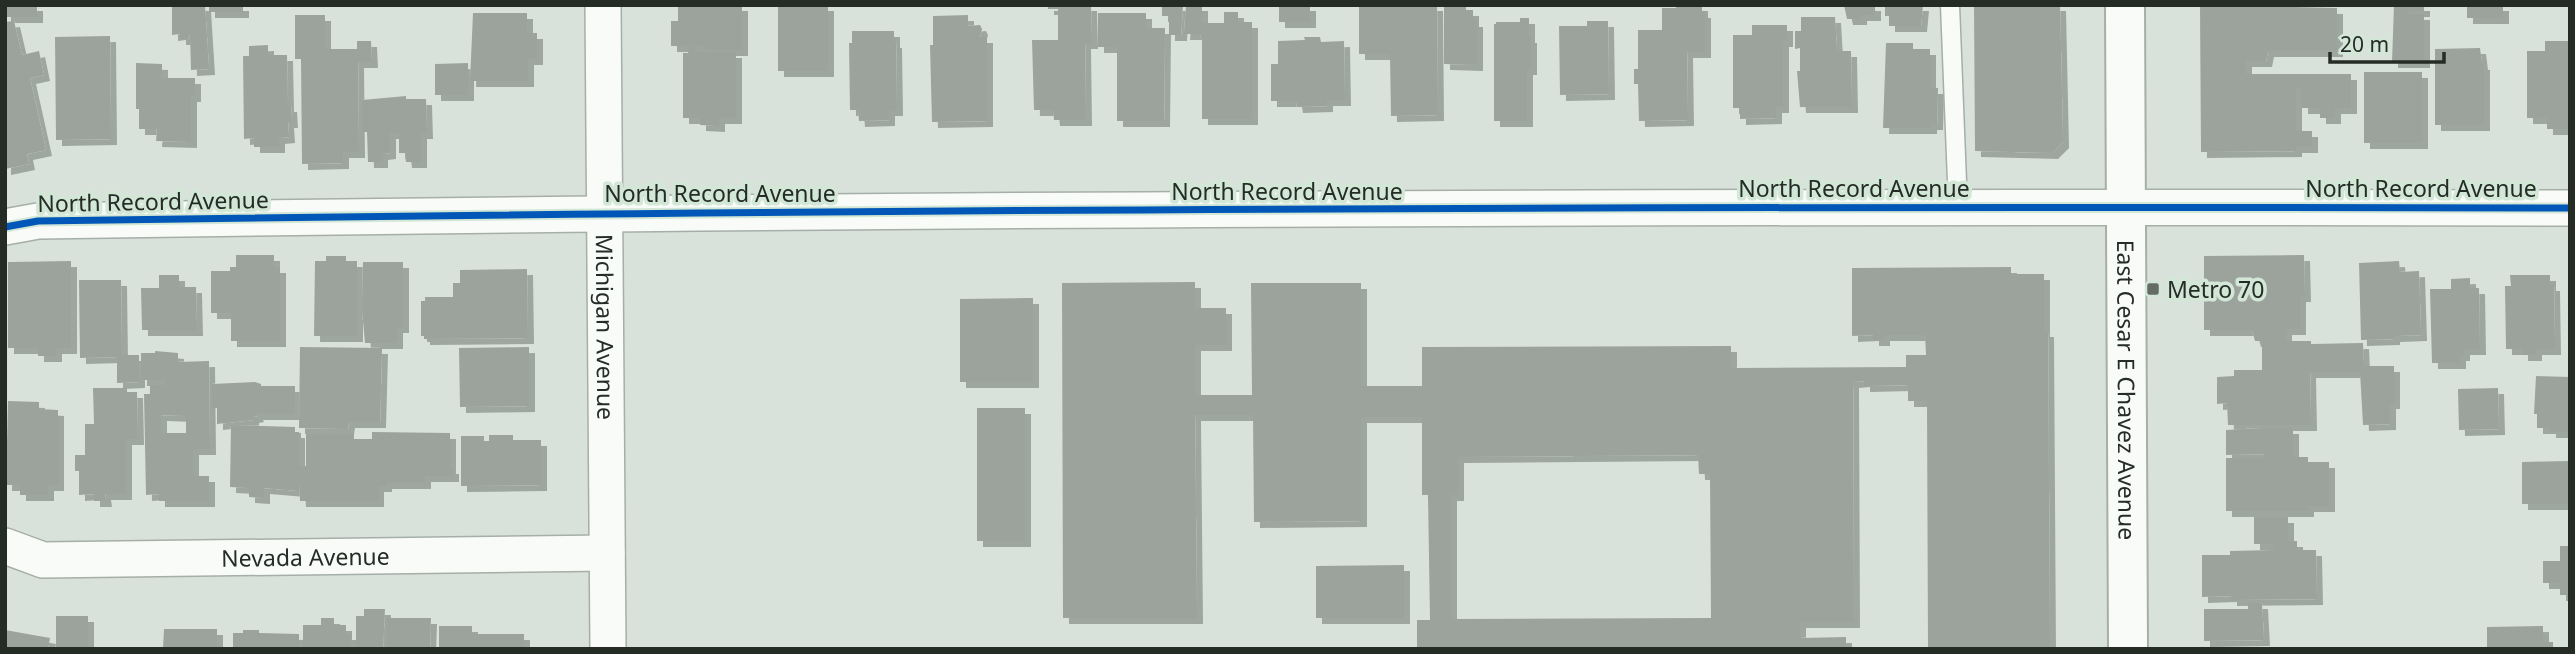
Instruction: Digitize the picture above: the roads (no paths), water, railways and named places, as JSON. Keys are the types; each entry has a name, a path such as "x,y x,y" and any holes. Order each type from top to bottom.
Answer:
{"main road":[{"name":"East Cesar E Chavez Avenue","path":"2125,5 2128,649"}],"street":[{"name":"Michigan Avenue","path":"603,5 608,649"},
{"name":"North Record Avenue","path":"5,227 38,221 603,213 1958,207 2570,208"},
{"name":"Nevada Avenue","path":"5,546 43,560 607,553"}],"lane":[{"path":"1950,5 1958,207"}],"place":[{"name":"Metro 70","path":"2153,289"}]}
